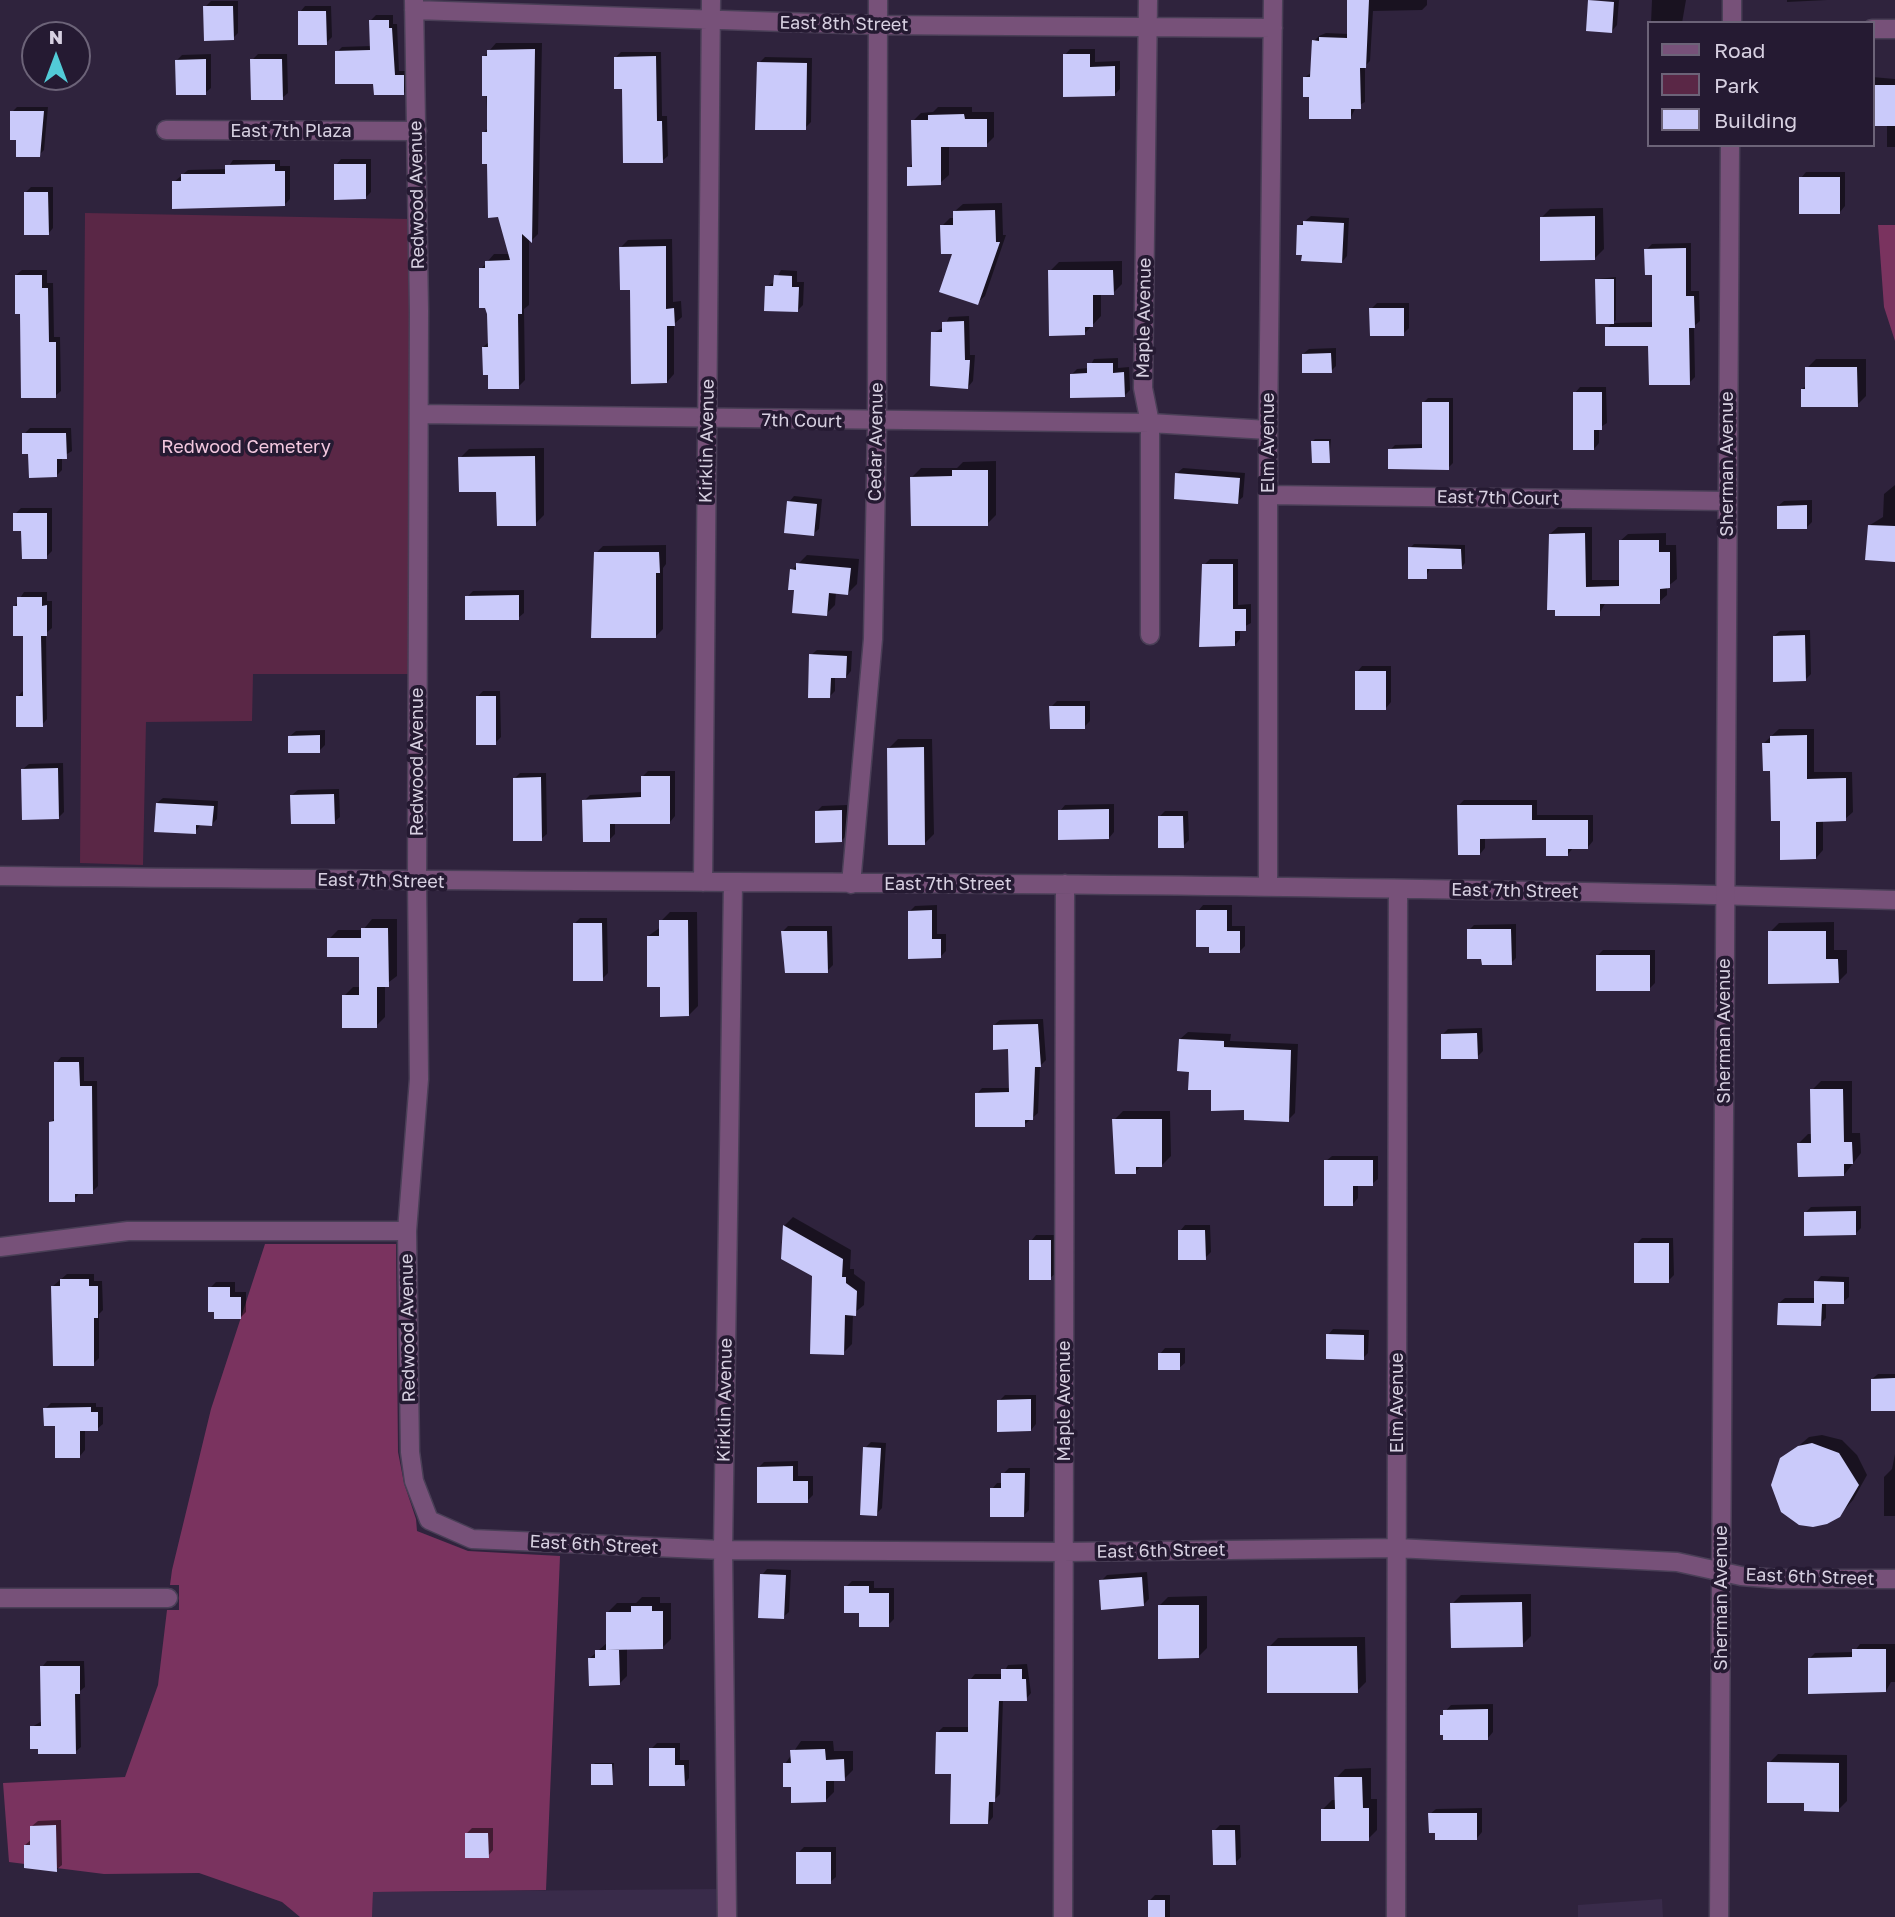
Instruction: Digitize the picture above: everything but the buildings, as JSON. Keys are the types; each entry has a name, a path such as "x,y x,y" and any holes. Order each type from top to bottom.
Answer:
{"street":[{"name":"Kirklin Avenue","path":"703,882 712,0"},
{"name":"Cedar Avenue","path":"851,884 873,639 877,422 878,0"},
{"name":"Maple Avenue","path":"1148,0 1143,388 1150,424 1150,635"},
{"name":"Elm Avenue","path":"1268,887 1268,430 1273,0"},
{"path":"1732,0 1732,21"},
{"name":"East 8th Street","path":"414,5 711,20 877,25 1273,28"},
{"name":"Redwood Avenue","path":"414,5 419,414 419,1079 407,1231 410,1452 414,1481 429,1520"},
{"path":"1874,29 1895,29"},
{"name":"East 7th Plaza","path":"166,130 417,131"},
{"name":"Sherman Avenue","path":"1719,1917 1730,147"},
{"name":"7th Court","path":"419,414 1150,424 1268,430"},
{"name":"East 7th Court","path":"1268,495 1727,501"},
{"name":"East 7th Street","path":"0,876 1065,884 1724,894 1895,900"},
{"name":"Kirklin Avenue","path":"727,1917 723,1550 733,883"},
{"name":"Maple Avenue","path":"1063,1917 1065,884"},
{"name":"Elm Avenue","path":"1396,1917 1398,889"},
{"path":"0,1247 128,1231 407,1231"},
{"name":"East 6th Street","path":"429,1520 472,1539 723,1550 1063,1552 1396,1548 1677,1562 1779,1579 1895,1579"},
{"path":"0,1598 168,1598"}],"shaded area":[{"path":"1878,225 1895,225 1895,341 1884,307"},
{"path":"265,1244 396,1244 398,1452 417,1531 468,1551 560,1556 546,1890 373,1892 372,1917 300,1917 282,1902 199,1873 104,1874 9,1862 3,1783 125,1777 158,1685 167,1610 179,1610 179,1585 170,1585 172,1570 211,1409"},
{"path":"720,1889 720,1917 372,1917 373,1892"},
{"path":"1662,1899 1663,1917 1578,1917 1578,1905"}],"green space":[{"name":"Redwood Cemetery","path":"85,213 410,219 409,674 253,674 252,721 146,722 143,865 80,863"}]}
